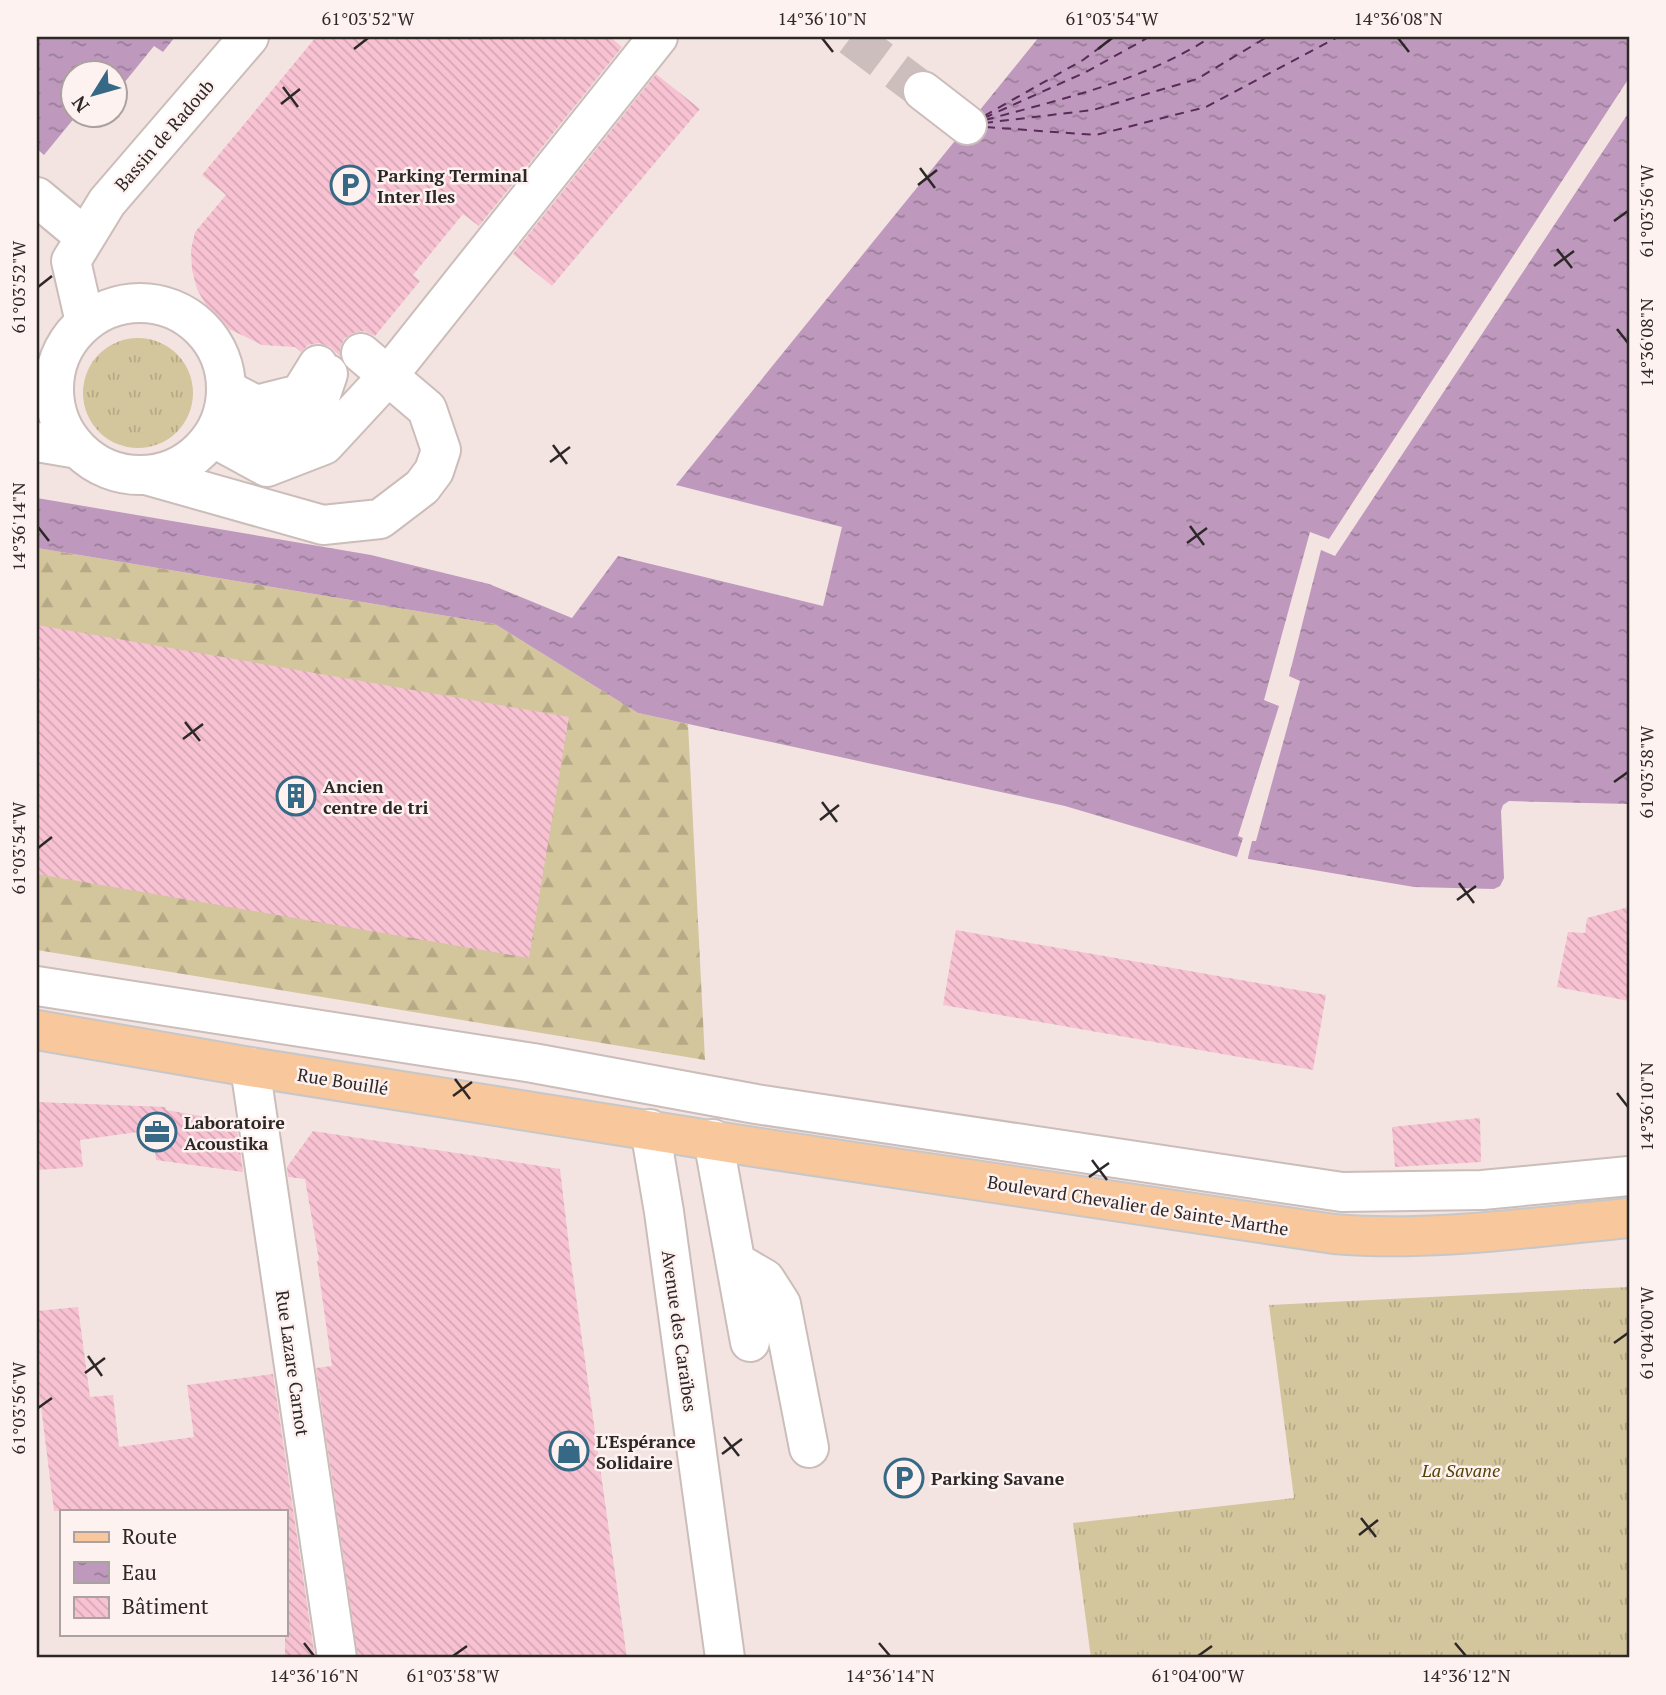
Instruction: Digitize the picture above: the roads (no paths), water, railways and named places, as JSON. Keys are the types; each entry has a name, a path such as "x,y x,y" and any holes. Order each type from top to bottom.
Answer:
{"main road":[{"name":"Rue Bouillé","path":"37,1030 250,1067 650,1129"},
{"name":"Boulevard Chevalier de Sainte-Marthe","path":"650,1129 1202,1216 1334,1234 1380,1238 1434,1236 1629,1217"}],"street":[{"name":"Bassin de Radoub","path":"85,322 71,261 107,202 249,37"},
{"path":"220,417 267,467 324,445 374,365 658,37"},
{"path":"923,91 967,125"},
{"path":"37,197 85,237"},
{"path":"146,475 171,470 194,457 220,417 223,363 210,338 190,318 165,306 137,302 110,307 85,322 67,343 56,369 54,398 62,425 78,449 98,464 121,472 146,475 323,526 380,519 422,487 434,471 441,450 427,410 374,365"},
{"path":"220,417 251,436 275,437 310,427 323,369"},
{"path":"37,442 78,449"},
{"path":"37,986 519,1060 770,1106 1342,1192 1482,1190 1629,1176"},
{"name":"Rue Lazare Carnot","path":"250,1067 337,1658"},
{"name":"Avenue des Caraïbes","path":"650,1129 666,1225 725,1658"},
{"path":"713,1139 750,1342"},
{"path":"736,1262 765,1279 781,1304 809,1448"}],"water":[{"path":"37,37 175,37 163,52 154,46 130,76 130,60 60,60 60,130 65,130 44,155 37,149"},
{"path":"1039,37 1629,37 1629,804 1509,801 1503,805 1501,811 1504,878 1500,886 1494,889 1414,887 1237,857 1065,806 638,713 495,624 37,548 37,498 371,555 489,584 572,618 618,556 823,606 842,527 676,485"}],"tunnel":[{"path":"851,37 923,91"}],"place":[{"name":"Parking Terminal Inter Iles","path":"350,185"},
{"name":"Ancien centre de tri","path":"296,796"},
{"name":"Laboratoire Acoustika","path":"157,1132"},
{"name":"L'Espérance Solidaire","path":"569,1451"},
{"name":"Parking Savane","path":"904,1478"}],"park label":[{"name":"La Savane","path":"1461,1470"}]}
